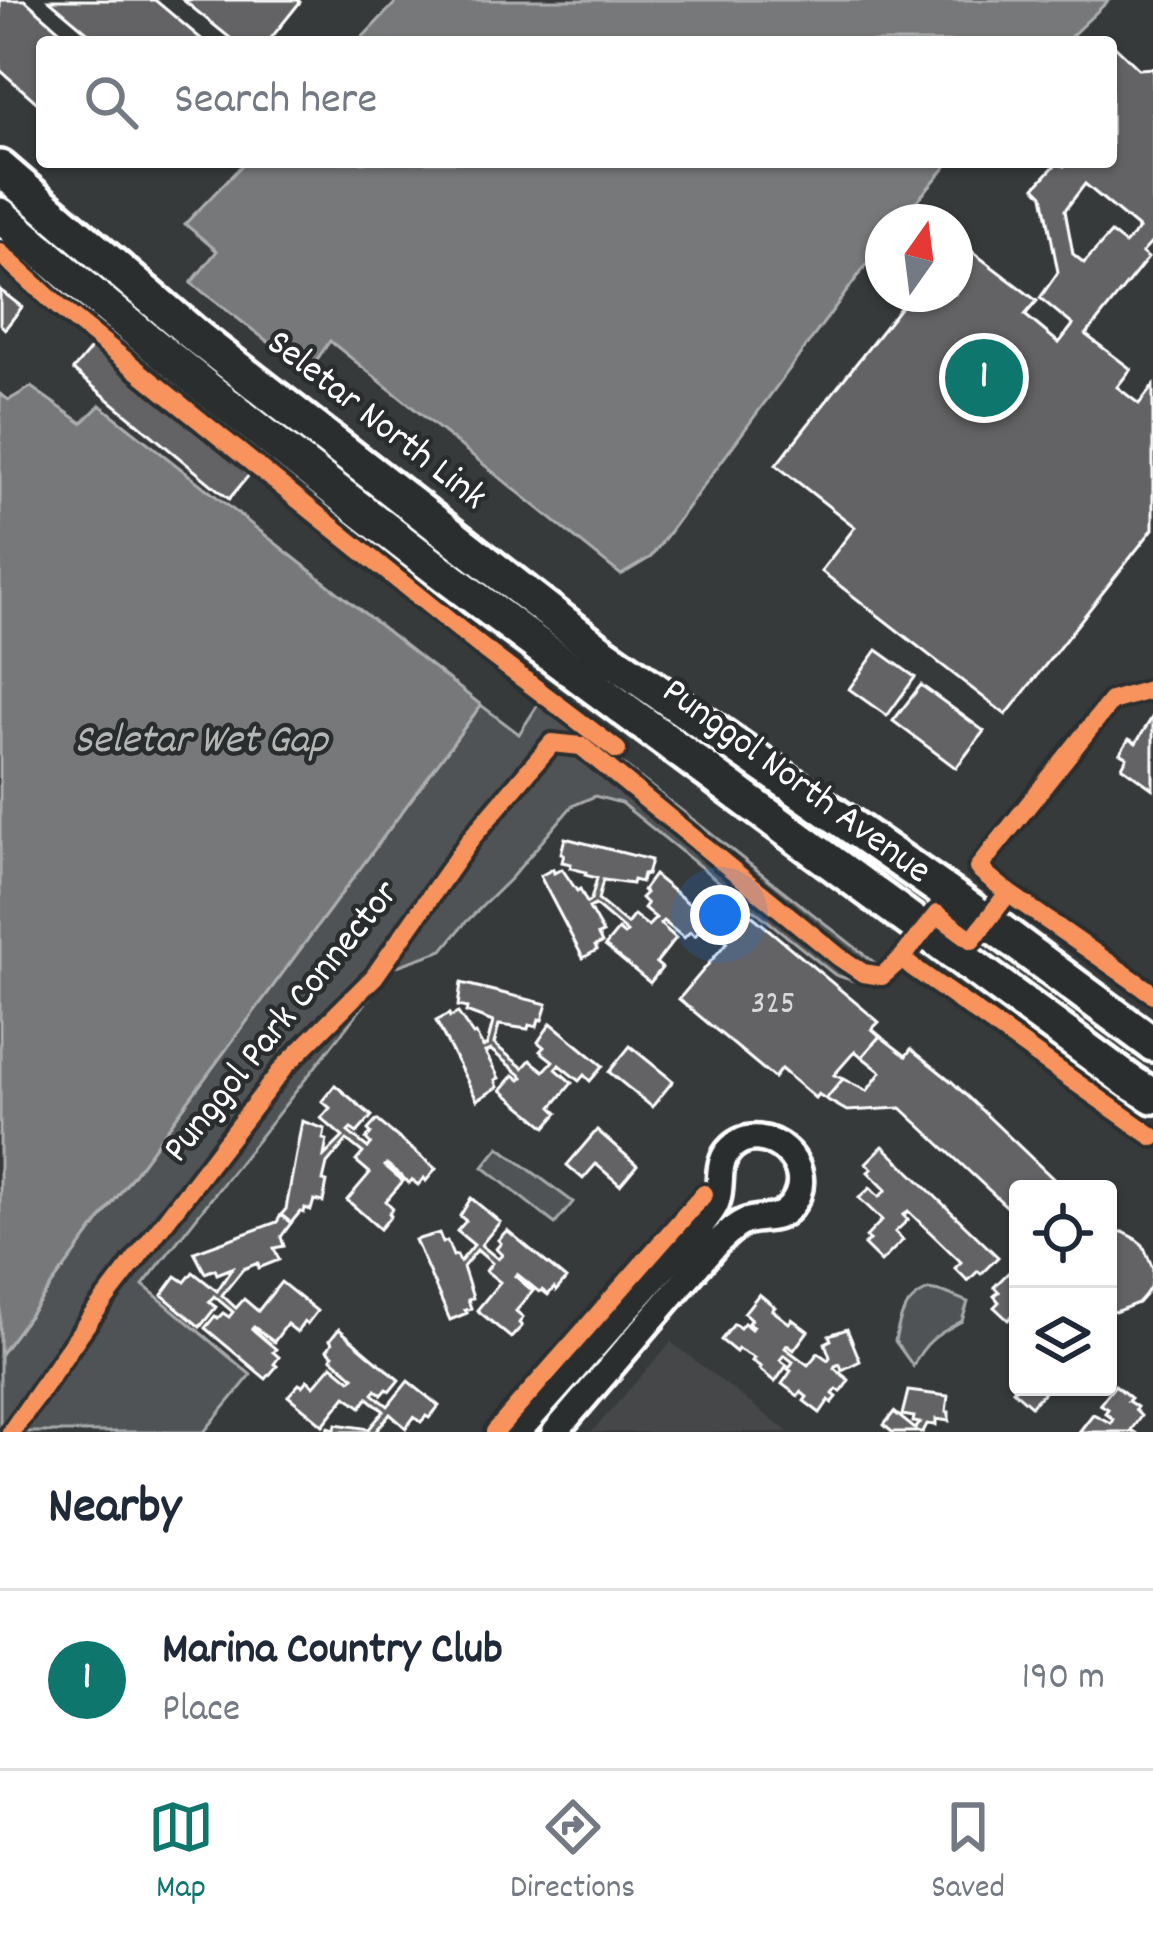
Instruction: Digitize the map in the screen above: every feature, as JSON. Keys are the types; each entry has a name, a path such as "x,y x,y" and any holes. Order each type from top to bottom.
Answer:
{"main road":[{"name":"Seletar North Link","path":"0,168 198,338 602,652 711,728"},
{"name":"Seletar North Link","path":"0,214 151,346 620,709"},
{"name":"Punggol North Avenue","path":"620,709 1153,1096"},
{"name":"Punggol North Avenue","path":"711,728 1153,1044"}],"street":[{"path":"518,1432 702,1225 717,1201 718,1174 732,1147 767,1140 784,1148 800,1176 790,1206 778,1217 742,1222 717,1243 555,1432"}],"shaded area":[{"path":"541,700 893,977 860,983 835,975 621,803 595,796 572,806 443,950 394,967 143,1285 251,1375 204,1432 0,1432 0,1355 481,705 519,734"},
{"path":"499,1147 573,1202 555,1224 483,1167"},
{"path":"928,1290 968,1302 962,1321 933,1339 913,1366 895,1341 904,1310"},
{"path":"671,1342 788,1432 592,1432"}],"water":[{"path":"398,0 1109,0 1071,36 364,36"},
{"path":"239,168 945,168 914,204 865,204 865,266 651,557 621,575 330,341 308,372 191,283 217,251 185,224"},
{"name":"Seletar Wet Gap","path":"31,387 82,423 100,405 481,705 0,1355 0,394 9,400"}],"building":[{"path":"0,0 25,0 66,36 36,36 36,102 0,70"},
{"path":"49,0 155,0 198,36 92,36"},
{"path":"183,0 300,2 273,36 228,36"},
{"path":"1117,48 1139,69 1153,68 1153,241 1142,253 1148,258 1086,335 1131,369 1117,387 1139,404 1153,386 1153,529 1006,715 821,571 855,527 776,465 897,312 973,312 973,252 1037,301 1025,315 1059,343 1073,325 1040,298 1058,272 1043,195 1035,187 1052,168 1117,168","holes":["1085,184 1139,229 1125,244 1111,233 1084,263 1073,254 1065,210"]},
{"path":"0,290 22,307 5,329 0,324"},
{"path":"94,345 250,474 229,499 73,370"},
{"path":"877,650 915,677 887,716 849,689"},
{"path":"921,685 984,731 956,768 893,721"},
{"path":"1153,716 1153,789 1122,767 1127,757 1120,753 1129,739 1136,743"},
{"path":"565,838 651,860 641,882 603,880 598,900 627,924 634,915 648,926 656,918 641,898 654,875 709,920 695,936 690,932 684,938 663,921 660,924 676,938 656,963 662,968 650,983 605,946 618,930 627,932 595,905 589,908 603,933 598,935 602,943 583,958 540,876 562,869 587,903 591,900 597,878 562,862"},
{"path":"743,908 879,1022 872,1029 880,1036 862,1057 855,1051 834,1075 843,1079 826,1099 818,1094 815,1098 781,1069 774,1078 679,999 727,942 720,936"},
{"path":"461,983 547,1004 537,1027 499,1025 494,1044 523,1068 530,1060 544,1071 553,1061 540,1051 544,1047 538,1042 551,1023 603,1066 590,1081 584,1075 579,1081 559,1065 556,1069 572,1083 552,1107 558,1113 546,1127 501,1090 514,1075 523,1077 491,1050 485,1052 499,1078 495,1080 498,1087 477,1100 436,1021 458,1013 483,1047 487,1045 493,1022 458,1006"},
{"path":"880,1036 906,1056 911,1049 1055,1180 1009,1180 1009,1209 901,1108 847,1111 826,1099 843,1079 867,1091 881,1072 862,1057"},
{"path":"630,1046 673,1081 652,1107 609,1072"},
{"path":"335,1085 372,1116 357,1133 348,1132 368,1148 368,1130 377,1120 436,1169 418,1185 385,1166 403,1181 386,1201 393,1208 380,1229 347,1200 370,1173 356,1161 363,1153 347,1140 327,1164 323,1202 314,1200 311,1210 305,1208 291,1223 281,1215 302,1121 325,1129 324,1156 343,1137 321,1118 330,1108 322,1101"},
{"path":"597,1130 637,1165 620,1185 596,1164 583,1179 567,1165"},
{"path":"883,1146 998,1257 981,1274 978,1271 968,1281 955,1268 961,1262 908,1211 903,1215 908,1220 895,1232 903,1240 881,1262 864,1245 882,1220 859,1198 870,1188 879,1197 886,1190 868,1172 872,1169 866,1163"},
{"path":"471,1198 500,1222 481,1245 498,1259 502,1255 496,1249 498,1240 507,1230 566,1279 548,1295 515,1276 533,1291 516,1311 523,1317 522,1326 511,1338 477,1310 500,1282 486,1271 492,1263 477,1250 463,1267 473,1298 468,1300 471,1308 450,1320 415,1240 439,1233 460,1262 474,1245 457,1231 466,1221 460,1216"},
{"path":"281,1215 291,1223 281,1237 284,1246 274,1248 279,1260 243,1269 222,1295 236,1308 244,1299 258,1311 281,1282 317,1311 297,1332 287,1324 274,1342 252,1329 279,1357 266,1379 205,1328 215,1316 229,1317 233,1312 214,1296 209,1302 216,1307 200,1327 162,1295 176,1276 185,1282 193,1272 217,1291 232,1268 205,1273 194,1252 277,1222"},
{"path":"1117,1232 1143,1245 1153,1269 1152,1284 1138,1303 1117,1311"},
{"path":"1009,1272 1008,1320 994,1307 999,1292 994,1287"},
{"path":"759,1294 789,1323 792,1319 808,1331 794,1350 785,1348 808,1365 818,1353 828,1360 825,1343 831,1340 829,1335 847,1329 860,1361 842,1370 840,1364 835,1366 849,1380 820,1413 804,1401 807,1397 801,1392 798,1396 782,1384 793,1362 784,1355 780,1360 787,1365 775,1382 754,1358 721,1340 734,1324 753,1327 744,1313"},
{"path":"339,1329 399,1380 390,1391 373,1394 388,1406 408,1381 439,1406 429,1418 421,1422 414,1417 406,1428 390,1414 379,1432 327,1432 336,1424 369,1429 384,1411 368,1398 361,1407 346,1396 323,1425 288,1396 307,1380 314,1386 332,1365 350,1380 354,1377 327,1350"},
{"path":"1117,1387 1131,1398 1128,1401 1141,1416 1134,1432 1079,1432 1093,1414 1111,1423 1113,1419 1105,1413 1108,1409 1100,1404 1106,1396 1117,1396"},
{"path":"908,1391 948,1396 949,1421 936,1419 936,1425 927,1424 923,1432 892,1432 884,1425 894,1412 915,1429 920,1423 902,1415"},
{"path":"1020,1396 1040,1396 1031,1406"}],"cycle path":[{"path":"0,253 59,307 485,650 617,750"},
{"path":"1153,689 1111,701 978,868 1153,994"},
{"name":"Punggol Park Connector","path":"11,1432 92,1316 284,1067 374,977 472,837 552,743 581,746 863,973 882,976 937,914 972,940 1008,893"},
{"path":"901,959 1153,1137"},
{"path":"495,1432 704,1194"}],"place":[{"name":"Marina Country Club","path":"984,378"}]}
